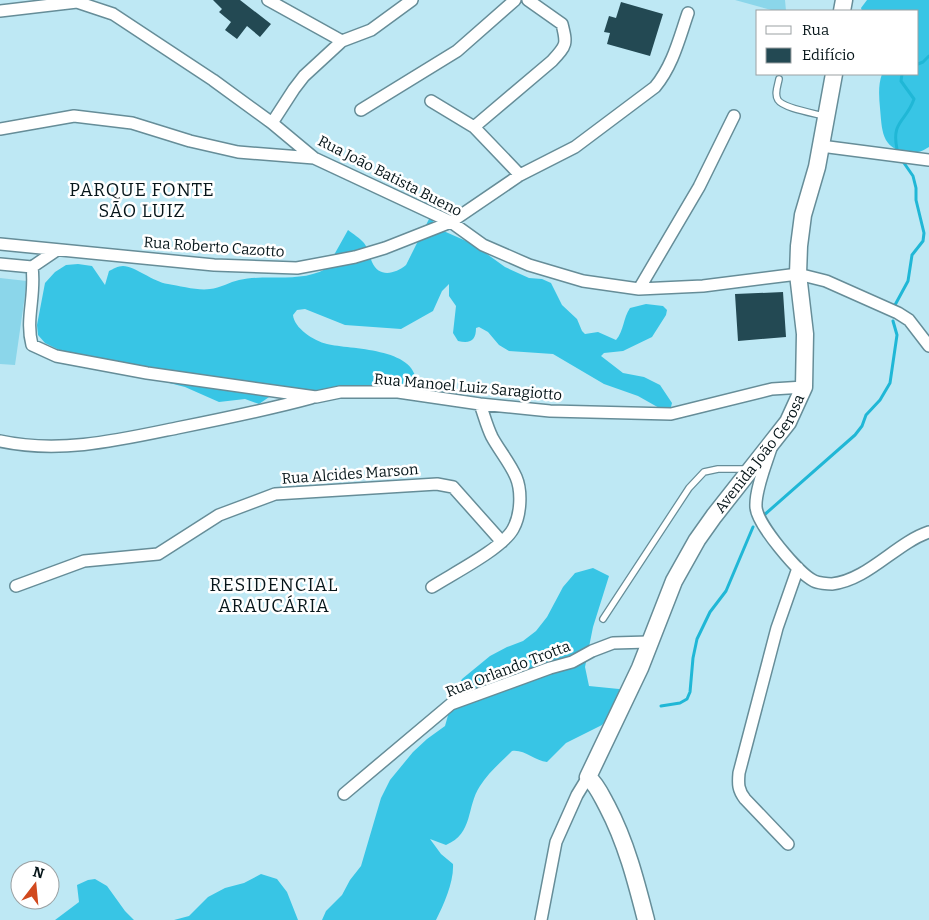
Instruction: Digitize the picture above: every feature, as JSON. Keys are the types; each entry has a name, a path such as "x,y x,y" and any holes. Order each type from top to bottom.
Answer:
{"main road":[{"name":"Avenida João Gerosa","path":"588,777 640,668 674,581 697,540 788,422 804,387 805,334 798,274 799,246 803,215 821,146 834,75"},
{"path":"588,777 599,790 618,828 633,866 646,920"}],"street":[{"path":"268,0 342,41"},
{"path":"272,123 304,76 342,41 371,30 412,0"},
{"path":"361,110 457,51 515,0"},
{"path":"474,127 552,61 562,49 566,40 562,24 528,0"},
{"name":"Rua João Batista Bueno","path":"0,10 77,2 113,14 213,80 272,123 314,158 451,222 483,246 529,265 583,281 639,289 702,286 798,274"},
{"name":"Rua Roberto Cazotto","path":"0,244 214,265 297,268 355,257 385,248 451,222 520,174 575,147 656,87 671,63 688,12"},
{"path":"431,101 474,127 520,174"},
{"path":"0,128 74,116 132,123 190,141 238,152 314,158"},
{"path":"639,289 699,186 734,116"},
{"path":"821,146 929,160"},
{"path":"0,264 32,267 57,250"},
{"name":"Rua Manoel Luiz Saragiotto","path":"32,267 33,292 29,321 32,345 56,356 147,373 316,397 340,392 398,392 480,404 550,411 671,414 772,389 804,387"},
{"path":"798,274 826,281 898,313 908,320 929,346"},
{"path":"2,445 54,447 116,441 270,409 316,397"},
{"path":"432,587 483,556 502,542 513,530 518,515 520,496 516,477 492,436 480,404"},
{"path":"773,442 757,494 756,507 759,518 767,531 798,568 814,581 831,584 846,580 870,569 918,536 929,532"},
{"name":"Rua Alcides Marson","path":"16,586 84,561 158,554 219,515 275,494 437,484 454,488 502,542"},
{"path":"788,844 745,799 738,785 739,773 777,628 798,568"},
{"name":"Rua Orlando Trotta","path":"344,794 451,704 550,668 572,662 592,650 613,643 649,642"},
{"path":"541,920 556,842 574,802 588,777"}],"lane":[{"path":"779,80 776,94 778,100 783,105 827,116"},
{"path":"603,619 689,488 704,472 718,469 751,470"}],"shaded area":[{"path":"735,0 785,0 786,10 771,10"},
{"path":"867,0 929,0 929,147 921,151 898,150 892,147 884,137 879,95 882,75 919,75 919,10 862,10 861,8"},
{"path":"430,217 439,229 473,244 505,267 529,278 542,279 551,283 562,305 577,319 585,334 598,332 616,340 621,333 630,308 646,304 663,306 667,310 666,315 652,337 623,351 604,353 601,356 623,373 644,377 660,385 672,403 671,407 667,410 661,409 638,396 604,384 553,354 509,351 499,345 488,332 479,327 476,328 475,336 472,340 466,342 458,341 453,333 456,306 449,296 449,284 442,291 433,311 401,329 345,325 305,309 297,310 293,315 294,320 301,329 311,337 322,342 384,353 398,358 409,366 415,376 415,390 272,395 259,404 245,399 219,402 185,387 79,360 45,343 38,335 37,325 45,283 55,272 66,265 92,266 105,285 109,271 123,266 162,283 195,289 210,289 251,278 299,277 321,271 332,265 334,255 348,230 367,247 375,267 388,273 397,271 406,265"},
{"path":"0,278 27,281 15,365 0,364"},
{"path":"593,568 609,576 593,627 585,667 589,686 619,689 624,693 623,699 602,725 566,743 547,762 521,752 512,751 483,781 461,834 446,845 430,839 441,854 453,864 450,885 436,920 322,920 326,911 342,895 350,880 361,866 381,798 390,780 413,752 445,726 454,694 462,679 490,656 523,641 536,631 547,617 563,587 575,573"},
{"path":"261,874 277,879 287,892 298,920 174,920 189,916 208,897 225,888 244,883"},
{"path":"95,879 107,886 134,920 55,920 79,902 77,885"}],"building":[{"path":"213,0 240,0 271,24 260,37 247,26 237,39 225,30 231,22 219,12 222,9"},
{"path":"621,2 663,14 650,56 607,44 610,33 604,32 609,16 616,18"},
{"path":"783,292 786,337 738,341 735,294"}],"waterway":[{"path":"919,64 929,56"},
{"path":"897,149 896,133 898,127 914,99 901,81 902,75"},
{"path":"895,305 908,281 912,255 923,241 924,233 916,200 913,176 904,163"},
{"path":"763,516 855,435 862,426 866,415 880,400 890,383 897,335 893,321"},
{"path":"661,706 680,703 687,699 690,692 697,639 710,612 726,591 753,527"}],"district":[{"name":"PARQUE FONTE SÃO LUIZ","path":"142,200"},
{"name":"RESIDENCIAL ARAUCÁRIA","path":"274,595"}]}
